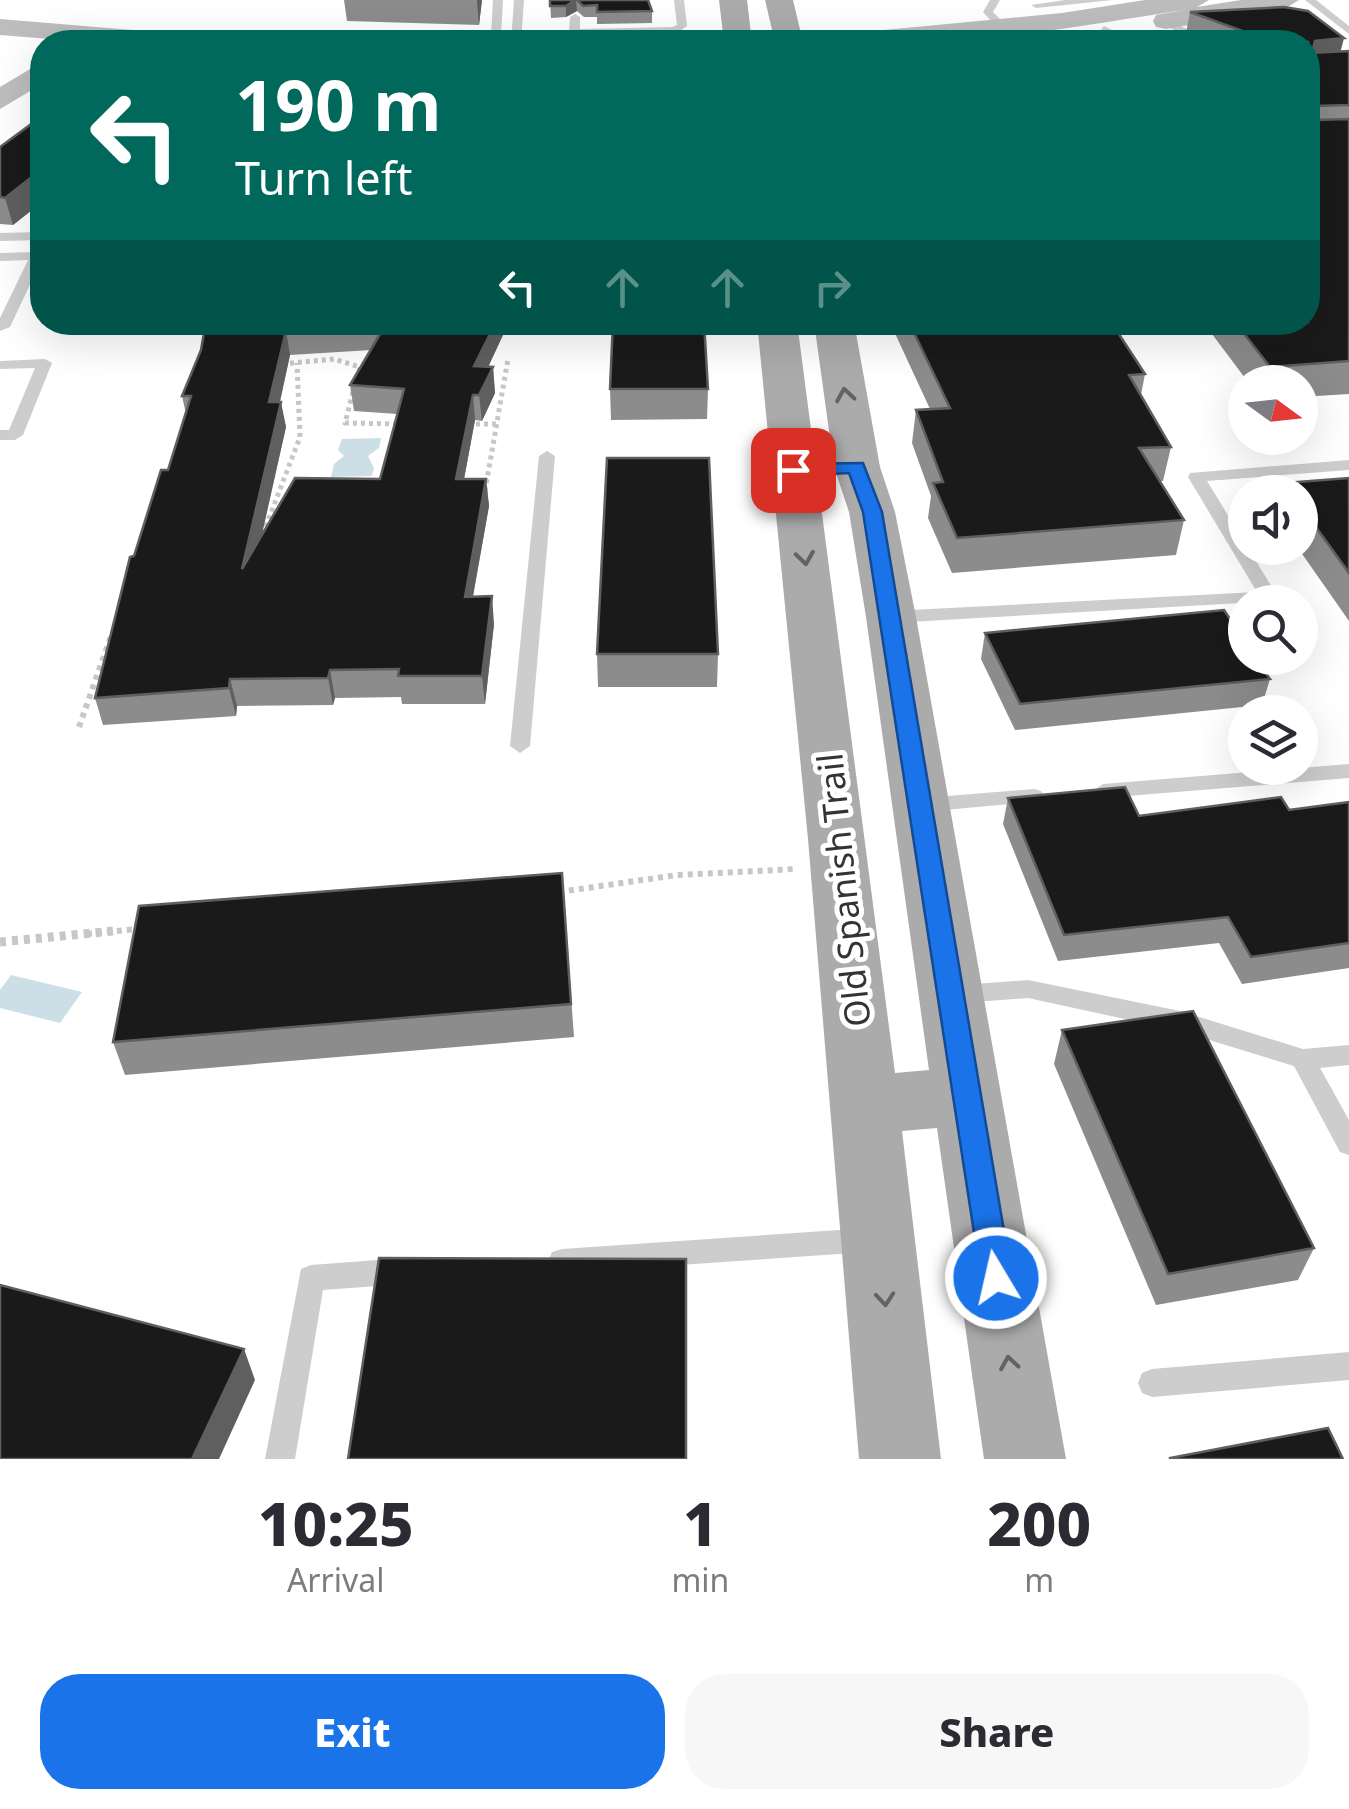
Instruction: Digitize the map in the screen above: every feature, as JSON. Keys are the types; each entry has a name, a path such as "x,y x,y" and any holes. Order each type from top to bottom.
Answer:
{"main road":[{"path":"732,0 736,30"},
{"path":"779,0 787,30"},
{"path":"930,30 996,21 1105,17 1196,0"},
{"path":"1183,30 1260,12"},
{"path":"1105,17 1165,30"},
{"path":"0,27 30,31"},
{"path":"0,43 30,47"},
{"path":"0,100 30,79"},
{"name":"Old Spanish Trail","path":"777,335 814,621 867,1106 900,1459"},
{"path":"836,335 856,467 872,512 891,616 1024,1459"},
{"path":"793,470 856,467"},
{"path":"814,621 891,616"},
{"path":"867,1106 968,1096"}],"lane":[{"path":"496,30 498,0"},
{"path":"517,30 520,0"},
{"path":"674,30 682,26 679,0"},
{"path":"1310,0 1349,32"},
{"path":"1036,5 1105,17"},
{"path":"0,236 30,236"},
{"path":"0,257 30,256"},
{"path":"3,327 30,271"},
{"path":"0,365 45,363 15,435 0,436"},
{"path":"520,746 547,456"},
{"path":"891,616 1269,597 1196,477 1349,465"},
{"path":"921,805 1349,772"},
{"path":"953,994 1028,989 1180,1022 1303,1059 1349,1056"},
{"path":"1303,1059 1349,1144"},
{"path":"527,1263 880,1239"},
{"path":"280,1459 312,1278 429,1270"},
{"path":"1152,1383 1349,1366"}],"path":[{"path":"264,365 334,359 360,368 376,360"},
{"path":"484,496 508,360"},
{"path":"258,547 300,437 297,363"},
{"path":"360,368 346,423 402,424"},
{"path":"459,424 497,424"},
{"path":"278,494 296,496"},
{"path":"79,727 114,627"},
{"path":"557,892 695,874 841,868"},
{"path":"0,942 159,928"}],"shaded area":[{"path":"381,438 379,448 368,456 374,468 372,476 331,477 334,464 344,456 338,450 342,439"},
{"path":"11,975 82,992 60,1023 0,1008 0,990"}],"building":[{"path":"550,0 575,0 566,6 550,6"},
{"path":"577,0 648,0 652,11 597,12 597,5 583,6"},
{"path":"1284,7 1308,11 1344,38 1320,40 1320,30 1240,30 1190,12"},
{"path":"1349,51 1349,105 1320,106 1320,53"},
{"path":"1349,119 1349,361 1268,365 1245,335 1320,335 1320,120"},
{"path":"30,125 30,178 5,198 0,197 0,147"},
{"path":"204,335 285,335 269,402 281,402 242,569 295,478 380,479 404,389 350,385 380,335 490,335 474,366 493,367 479,395 473,395 456,479 486,479 465,597 492,596 482,676 398,676 399,669 330,670 328,678 230,679 229,688 95,698 130,557 134,556 161,470 168,470 191,396 182,396"},
{"path":"612,335 705,335 708,389 610,389"},
{"path":"915,335 1120,335 1145,374 1129,375 1171,447 1139,448 1184,520 957,538 933,483 943,482 916,410 950,408"},
{"path":"607,458 709,458 718,654 597,654"},
{"path":"1349,478 1349,573 1318,530 1318,480"},
{"path":"1224,610 1228,616 1228,675 1267,675 1270,679 1020,704 985,633"},
{"path":"1125,787 1139,816 1281,797 1289,810 1349,802 1349,943 1251,957 1228,917 1064,935 1008,798"},
{"path":"562,873 571,1004 113,1042 139,906"},
{"path":"1193,1011 1314,1248 1168,1274 1062,1030"},
{"path":"379,1258 686,1259 686,1459 348,1459"},
{"path":"0,1285 244,1349 192,1459 0,1459"},
{"path":"1328,1428 1343,1459 1170,1459 1170,1458"}],"route":[{"path":"793,470 856,467 872,512 996,1278"}]}
